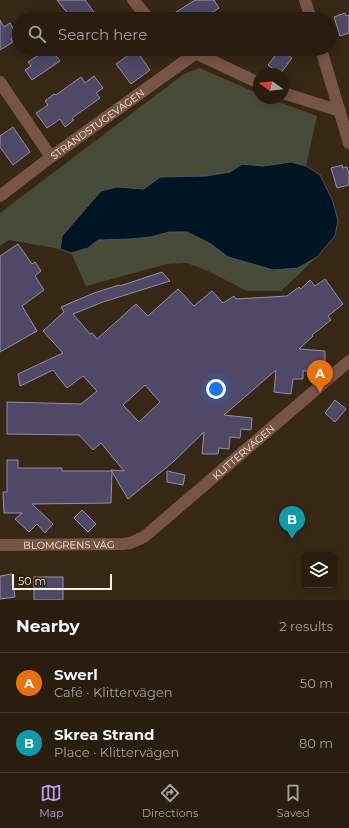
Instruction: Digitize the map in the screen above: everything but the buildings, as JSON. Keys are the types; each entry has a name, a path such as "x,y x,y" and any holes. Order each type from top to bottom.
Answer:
{"street":[{"path":"132,0 143,12"},
{"path":"305,0 309,12"},
{"name":"STRANDSTUGEVÄGEN","path":"0,196 185,56"},
{"path":"202,56 253,80"},
{"path":"322,56 349,143"},
{"path":"0,82 52,157"},
{"path":"289,95 340,112"},
{"name":"KLITTERVÄGEN","path":"137,541 155,528 349,361"},
{"name":"BLOMGRENS VÄG","path":"0,545 123,544 137,541"}],"green space":[{"path":"200,68 253,91 253,104 284,104 317,116 306,166 291,162 263,166 242,164 230,172 206,176 160,177 144,189 117,187 101,192 62,236 60,249 9,240 0,246 0,213 184,74"},
{"path":"169,232 187,232 211,244 228,257 298,268 317,257 281,291 247,291 208,271 187,263 167,264 86,286 71,253 88,248 98,240 151,237"}],"water":[{"path":"291,162 306,166 320,175 332,199 338,220 335,236 317,257 298,268 273,270 228,257 211,244 187,232 169,232 151,237 130,239 98,240 88,248 71,253 60,249 62,236 101,191 117,187 144,189 160,177 206,176 230,172 242,164 263,166"}],"place":[{"name":"Swerl","path":"320,393"},
{"name":"Skrea Strand","path":"292,539"}]}
